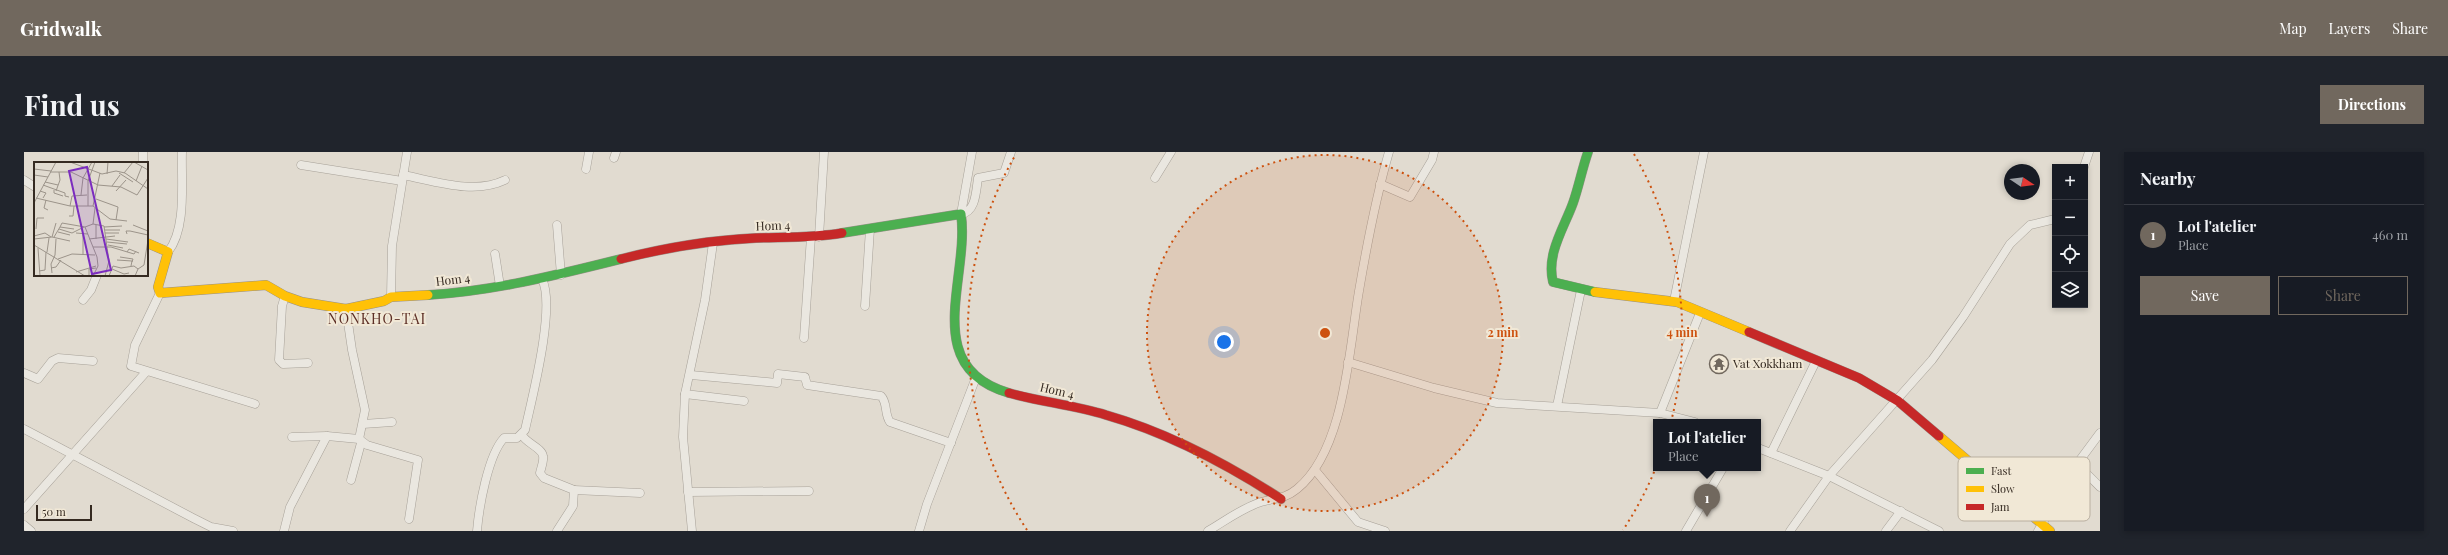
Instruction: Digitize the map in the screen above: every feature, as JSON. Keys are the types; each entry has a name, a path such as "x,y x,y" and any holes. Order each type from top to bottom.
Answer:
{"street":[{"path":"182,152 180,226 175,243 168,252 158,287 160,293 135,345 131,360 132,366 146,372 255,404"},
{"path":"392,297 392,246 402,178 408,152"},
{"path":"586,169 589,152"},
{"path":"804,338 824,152"},
{"path":"919,531 927,504 975,380 961,359 954,329 963,230 961,214 972,152"},
{"path":"968,179 1004,173 1011,152"},
{"path":"1154,178 1171,152"},
{"path":"1208,531 1242,510 1261,502 1281,499 1298,488 1315,470 1336,421 1380,184 1389,152"},
{"path":"1380,184 1410,197 1432,160 1434,152"},
{"path":"1588,152 1573,202 1559,236 1550,276 1555,284 1581,290 1674,301 1859,378 1898,401 1961,457"},
{"path":"1674,301 1704,152"},
{"path":"2085,164 2089,152"},
{"path":"300,165 459,186 496,184 505,180"},
{"path":"961,214 967,213 972,209 978,178"},
{"path":"24,180 34,186"},
{"name":"Hom 4","path":"160,293 266,285 285,296 302,302 346,309 384,301 392,297 455,293 542,279 652,251 755,238 815,237 961,214"},
{"path":"1790,531 1829,476 1898,401 1932,360 1963,317 2010,244 2030,225 2052,220"},
{"path":"557,225 561,275"},
{"path":"865,306 870,229"},
{"path":"148,243 168,252"},
{"path":"692,531 683,437 685,394 705,300 713,243"},
{"path":"495,254 500,286"},
{"path":"83,300 91,290 97,276"},
{"path":"522,435 525,430 539,367 547,304 545,285 542,279"},
{"path":"1557,406 1581,290"},
{"path":"285,296 282,306 279,360 283,364 308,363"},
{"path":"346,309 365,410 351,480"},
{"path":"1660,413 1700,313"},
{"path":"24,373 38,379 52,361 58,358 93,361"},
{"path":"1771,453 1816,361"},
{"path":"1348,362 1434,388 1491,402 1660,413 1683,419"},
{"path":"24,509 75,454 146,372"},
{"path":"690,375 776,383 778,374 805,377 807,385 881,396 885,400 887,418 890,422 951,443"},
{"name":"Hom 4","path":"975,380 994,388 1107,415 1151,432 1226,467 1281,499"},
{"path":"685,394 744,401"},
{"path":"363,424 392,422"},
{"path":"24,428 192,518 211,526 232,531"},
{"path":"2082,457 2100,434"},
{"path":"522,435 525,440 541,452 544,457 540,473 544,478 574,490 640,493"},
{"path":"477,531 487,478 498,447 504,438 522,435"},
{"path":"284,531 290,507 327,436"},
{"path":"292,437 327,436 360,441 418,460 409,519"},
{"path":"1761,449 1829,476 1939,531"},
{"path":"1315,470 1358,522 1385,531"},
{"path":"1686,531 1721,471"},
{"path":"2090,477 2100,487"},
{"path":"557,531 573,506 574,490"},
{"path":"688,492 809,491"},
{"path":"1886,531 1901,511"},
{"path":"24,525 31,531"},
{"path":"2040,527 2050,531"}],"traffic: fast":[{"path":"1588,152 1573,203 1557,241 1551,272 1553,282 1595,292"},
{"path":"842,233 961,214 962,239 956,292 955,318 957,342 965,363 981,380 1009,393"},
{"path":"428,295 501,286 621,259"}],"traffic: slow":[{"path":"148,243 168,252 158,287 160,293 266,285 285,296 302,302 346,309 384,301 391,297 428,295"},
{"path":"1595,292 1677,302 1749,332"},
{"path":"1939,436 1964,457"},
{"path":"2038,521 2050,531"}],"traffic: jam":[{"path":"621,259 654,251 705,243 756,238 810,237 842,233"},
{"path":"1749,332 1859,378 1898,401 1939,436"},
{"path":"1009,393 1070,406 1129,422 1175,440 1219,462 1281,499"}],"place":[{"name":"Vat Xokkham","path":"1719,364"},
{"name":"Lot l'atelier","path":"1707,517"}],"district":[{"name":"NONKHO-TAI","path":"377,319"}]}
